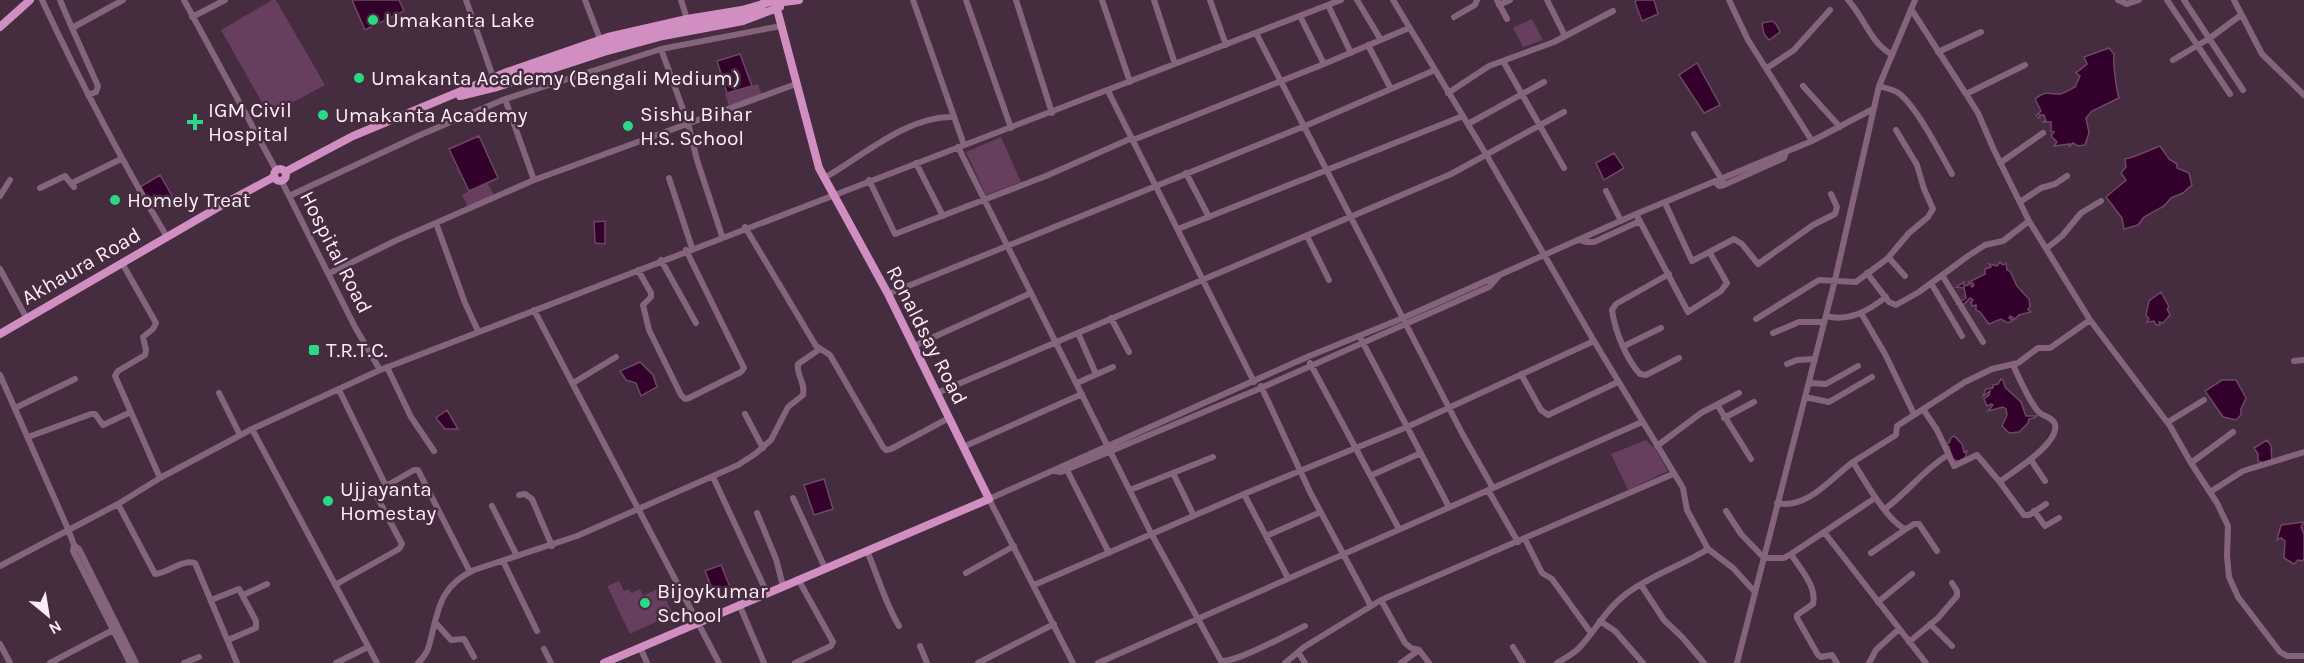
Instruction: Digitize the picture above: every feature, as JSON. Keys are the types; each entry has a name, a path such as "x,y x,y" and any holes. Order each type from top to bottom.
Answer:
{"main road":[{"path":"0,27 30,0"},
{"name":"Akhaura Road","path":"0,334 167,237 353,136 493,77 687,18 799,0"},
{"path":"438,102 602,42 668,28 749,15 776,3"},
{"name":"Akhaura Road","path":"438,102 496,87 604,52 663,36 743,21 776,3"},
{"name":"Ronaldsay Road","path":"776,3 810,139 824,178 888,294 989,499"},
{"path":"604,663 989,499"}],"street":[{"path":"42,0 121,159 167,237"},
{"path":"60,0 98,86 96,92 88,95"},
{"path":"72,28 123,0"},
{"name":"Hospital Road","path":"184,0 279,175 328,274 380,370"},
{"path":"192,17 225,0"},
{"path":"465,0 493,77"},
{"path":"585,0 602,42"},
{"path":"681,0 687,18"},
{"path":"913,0 954,117 961,146 984,200 1152,535 1219,662 1226,663 1245,656 1305,626"},
{"path":"966,0 1011,128"},
{"path":"1016,0 1052,112"},
{"path":"1102,0 1130,82"},
{"path":"1154,0 1175,64"},
{"path":"1210,0 1226,45"},
{"path":"0,566 118,504 160,478 240,435 387,367 745,227 1011,128 1341,0"},
{"path":"1357,0 1381,40"},
{"path":"1393,0 1683,488 1687,510 1708,549 1732,568 1754,591"},
{"path":"1454,17 1475,5 1478,0"},
{"path":"1507,19 1498,3 1510,0"},
{"path":"1546,0 1565,36"},
{"path":"1728,0 1748,40 1812,141"},
{"path":"1848,0 1857,10 1877,44 1891,54"},
{"path":"1815,384 1815,359 1873,109 1891,54 1915,0"},
{"path":"2118,0 2127,4 2139,0"},
{"path":"2167,0 2230,94"},
{"path":"2184,0 2243,90"},
{"path":"2234,0 2262,54 2304,95"},
{"path":"1328,6 1351,53"},
{"path":"1911,9 1978,113 2029,221 2090,320 2168,423 2227,522 2229,577 2238,597 2280,652 2287,656 2304,656"},
{"path":"1767,68 1794,50 1830,10"},
{"path":"1448,93 1474,75 1503,61 1537,49 1613,11"},
{"path":"2173,60 2210,38 2241,15"},
{"path":"1300,16 1324,64"},
{"path":"289,196 420,135 505,99 661,50 781,26"},
{"path":"869,180 895,234 1046,176 1409,28"},
{"path":"1938,52 1981,32"},
{"path":"1256,33 1518,542"},
{"path":"1368,45 1391,89"},
{"path":"661,50 688,123 699,170 722,236"},
{"path":"1503,61 1564,168"},
{"path":"1966,93 2025,65"},
{"path":"888,294 1305,126 1435,70"},
{"path":"1468,124 1544,82"},
{"path":"328,274 435,223 534,180 796,84"},
{"path":"1803,86 1840,127"},
{"path":"1879,86 1900,94 1922,122 1952,174"},
{"path":"1108,91 1371,606"},
{"path":"505,99 534,180"},
{"path":"1694,134 1719,181 1719,186 1784,158 1785,153 1873,109"},
{"path":"937,393 1451,174 1564,112"},
{"path":"1178,230 1463,116"},
{"path":"824,178 913,124 942,117 954,117"},
{"path":"1756,320 1819,280 1856,282 1887,259 1909,233 1928,217 1933,209 1923,189 1917,165 1896,130"},
{"path":"2000,163 2043,133"},
{"path":"40,188 65,176 73,185 121,159"},
{"path":"916,163 943,216"},
{"path":"1186,173 1209,218"},
{"path":"2020,202 2067,176"},
{"path":"638,270 651,293 651,297 642,307 649,330 685,399 741,372 744,368 689,249 669,178"},
{"path":"0,196 10,180"},
{"path":"1580,240 1593,242 1665,203 1719,181"},
{"path":"1606,191 1621,221"},
{"path":"1665,203 1690,260 1694,261 1728,241 1738,240 1756,264 1761,263 1813,225 1835,214 1837,207 1831,194"},
{"path":"2047,248 2062,236 2080,213 2101,201"},
{"path":"1110,449 1307,357 1361,339 1404,321 1621,221 1638,218"},
{"path":"1638,218 1686,310 1690,312 1720,291 1726,283 1710,253"},
{"path":"1867,273 1886,297 1896,305 1979,249 2002,240 2029,221"},
{"path":"435,223 478,331"},
{"path":"745,227 820,349 830,355 885,449 891,449 949,418"},
{"path":"1307,236 1329,280"},
{"path":"1887,259 1890,259 1905,276"},
{"path":"661,260 696,323"},
{"path":"122,263 156,323 153,329 143,337 145,355 118,371 115,376 160,478"},
{"path":"0,269 27,319"},
{"path":"1669,274 1616,304 1612,310 1615,325 1634,368 1643,375 1679,358"},
{"path":"1942,275 1983,342"},
{"path":"1931,283 1962,336"},
{"path":"914,346 1031,293"},
{"path":"1773,333 1799,322 1861,313 1886,297"},
{"path":"534,310 719,663"},
{"path":"1861,313 1885,354 1914,414"},
{"path":"1111,318 1129,352"},
{"path":"1777,503 1790,505 1816,493 1831,478 1853,462 1896,435 1896,427 1914,414 1965,382 1992,369 2013,365 2038,348 2050,348 2090,320"},
{"path":"1624,346 1661,328"},
{"path":"1078,333 1096,374"},
{"path":"989,499 1261,388 1361,339"},
{"path":"1361,339 1449,507"},
{"path":"1034,585 1300,470 1407,427 1594,340"},
{"path":"418,663 427,654 446,591 459,577 552,546 713,477 738,465 763,448 775,433 788,407 803,395 805,386 797,365 820,349"},
{"path":"573,383 616,357"},
{"path":"1307,357 1400,529"},
{"path":"1787,364 1797,360 1815,359"},
{"path":"2294,361 2304,360"},
{"path":"1999,481 2031,460 2054,433 2055,426 2053,421 2038,413 2013,365"},
{"path":"1737,663 1805,397 1815,384 1858,366"},
{"path":"387,367 411,417 434,452"},
{"path":"1077,383 1113,367"},
{"path":"1521,374 1541,410 1548,415 1618,382"},
{"path":"0,375 68,529 74,545 73,551 130,663"},
{"path":"1805,397 1829,402 1872,377"},
{"path":"15,408 75,379"},
{"path":"339,390 386,486"},
{"path":"219,393 240,435"},
{"path":"1657,446 1701,413 1739,393"},
{"path":"963,447 1083,394"},
{"path":"2168,423 2205,400"},
{"path":"1724,418 1754,402"},
{"path":"1718,406 1751,459"},
{"path":"1923,410 1937,430 1954,466 1977,455 2024,515 2046,504"},
{"path":"28,438 91,414 95,414 98,422 103,425 131,412"},
{"path":"745,414 763,448"},
{"path":"1098,663 1642,422"},
{"path":"252,429 377,663"},
{"path":"2191,463 2233,432"},
{"path":"2210,492 2243,471 2304,452"},
{"path":"1372,475 1421,453"},
{"path":"1885,509 1931,466 1948,455"},
{"path":"1130,490 1212,457"},
{"path":"2031,460 2045,481"},
{"path":"1853,462 1875,498 1899,526 1906,529"},
{"path":"1065,468 1109,553"},
{"path":"335,585 401,547 401,541 376,495 386,486 414,470 418,470 470,572"},
{"path":"1173,473 1194,516"},
{"path":"1285,663 1298,652 1381,600 1673,474"},
{"path":"713,477 767,593"},
{"path":"519,495 525,494 532,499 552,546"},
{"path":"1244,494 1288,578"},
{"path":"793,498 825,568"},
{"path":"1726,511 1741,534 1764,558 1776,558 1791,554 1875,498"},
{"name":"Ronaldsay Road","path":"989,499 1073,663"},
{"path":"118,504 155,574 193,562 237,663"},
{"path":"492,506 517,556"},
{"path":"2034,511 2045,526 2059,518"},
{"path":"1266,536 1321,512"},
{"path":"757,513 776,559 783,586"},
{"path":"1871,553 1914,524 1919,524 1937,550"},
{"path":"1824,532 1926,663"},
{"path":"1525,539 1542,573 1554,582 1591,633"},
{"path":"74,545 79,549 136,663"},
{"path":"966,573 1014,546"},
{"path":"1557,663 1580,648 1614,604 1666,570 1689,561 1708,549"},
{"path":"867,551 888,608 899,626"},
{"path":"1791,554 1812,586 1814,595 1813,604 1798,613 1797,618 1818,655 1821,657 1832,655 1837,663"},
{"path":"503,561 537,631"},
{"path":"1878,602 1912,574"},
{"path":"795,663 831,646 833,642 798,579"},
{"path":"1909,642 1941,615 1957,596 1952,583"},
{"path":"243,595 267,584"},
{"path":"1641,585 1664,620 1704,663"},
{"path":"211,600 238,589 241,590 257,623 257,627 228,640"},
{"path":"1381,600 1405,643 1410,648 1419,650 1429,663"},
{"path":"739,604 764,663"},
{"path":"1600,621 1619,635 1643,663"},
{"path":"435,622 451,640 464,639 474,657"},
{"path":"978,663 1054,624"},
{"path":"1930,624 1952,646"},
{"path":"50,663 113,630"},
{"path":"1869,663 1876,650 1899,630"},
{"path":"0,644 10,663"},
{"path":"920,645 927,663"},
{"path":"336,663 368,647"},
{"path":"640,647 647,663"},
{"path":"1513,647 1523,663"},
{"path":"544,649 551,663"},
{"path":"1401,663 1419,650"},
{"path":"1298,652 1305,663"},
{"path":"427,654 433,663"},
{"path":"1245,656 1249,663"},
{"path":"184,663 199,657"}],"shaded area":[{"path":"272,0 276,0 325,85 269,115 221,30"},
{"name":"Umakanta Lake","path":"352,0 399,0 404,11 365,30"},
{"path":"1654,0 1658,14 1642,21 1635,2"},
{"path":"1532,19 1543,40 1523,47 1513,28"},
{"path":"1772,21 1780,32 1769,40 1764,34 1762,23"},
{"path":"2109,48 2114,54 2119,98 2092,111 2086,118 2089,133 2085,145 2078,146 2073,143 2069,147 2070,144 2054,146 2057,142 2051,136 2054,132 2051,131 2051,122 2042,122 2046,121 2044,115 2039,115 2040,118 2036,116 2041,111 2035,99 2045,93 2060,94 2075,87 2080,76 2076,73 2087,64 2084,57"},
{"path":"740,54 752,86 727,93 717,61"},
{"path":"1697,63 1720,105 1704,113 1679,75"},
{"path":"758,84 762,94 729,106 725,94"},
{"path":"479,136 498,178 469,191 449,149"},
{"path":"1001,137 1021,182 986,195 966,152"},
{"path":"2160,146 2169,159 2177,164 2177,168 2189,173 2192,185 2183,193 2171,198 2164,206 2144,217 2138,225 2124,229 2122,218 2106,197 2126,180 2121,173 2126,167 2125,159"},
{"path":"1614,153 1624,168 1604,180 1596,163"},
{"path":"160,175 172,196 151,208 140,187"},
{"path":"487,182 494,195 468,207 462,195"},
{"path":"605,221 605,244 595,243 594,222"},
{"path":"2000,262 2003,265 2006,263 2007,270 2010,271 2017,286 2029,299 2028,310 2031,312 2019,315 2015,319 2010,316 2009,318 2013,320 2008,323 2001,319 1989,324 1976,310 1976,305 1972,306 1973,300 1970,298 1964,304 1957,304 1966,298 1964,288 1956,287 1964,282 1964,286 1968,285 1969,282 1972,287 1974,285 1971,281 1985,274 1985,269 1991,267 1989,264 1997,266"},
{"path":"2161,292 2169,307 2167,309 2170,315 2163,323 2159,322 2160,325 2156,325 2154,321 2147,322 2149,319 2146,315 2149,301"},
{"path":"640,362 653,375 657,387 641,396 636,383 626,380 620,371"},
{"path":"2001,379 2005,387 2021,402 2026,416 2037,416 2029,419 2019,432 2009,433 2002,426 2007,415 2006,409 2003,407 1988,411 1993,405 1987,406 1984,399 1990,391 1983,396 1986,389 1993,388 1993,385 1998,384"},
{"path":"2222,380 2236,380 2246,398 2241,415 2236,420 2223,417 2205,391"},
{"path":"447,410 458,429 445,429 436,418"},
{"path":"1954,436 1962,444 1964,452 1967,451 1965,458 1959,461 1953,460 1949,447 1945,443 1949,443"},
{"path":"1646,440 1655,449 1668,471 1628,490 1611,454"},
{"path":"2267,440 2271,446 2272,461 2266,464 2258,461 2258,454 2254,448"},
{"path":"824,479 833,509 814,515 804,485"},
{"path":"2304,522 2301,527 2304,534 2304,559 2294,564 2284,558 2285,541 2281,538 2277,540 2281,525"},
{"path":"721,565 732,592 716,598 705,571"},
{"path":"619,581 624,591 629,589 631,593 640,589 643,596 657,589 660,595 663,594 673,614 630,634 607,586"}],"place":[{"name":"Umakanta Lake","path":"373,20"},
{"name":"Umakanta Academy (Bengali Medium)","path":"359,78"},
{"name":"Umakanta Academy","path":"323,115"},
{"name":"IGM Civil Hospital","path":"195,122"},
{"name":"Sishu Bihar H.S. School","path":"628,126"},
{"name":"Homely Treat","path":"115,200"},
{"name":"T.R.T.C.","path":"314,350"},
{"name":"Ujjayanta Homestay","path":"328,501"},
{"name":"Bijoykumar School","path":"645,603"}]}
